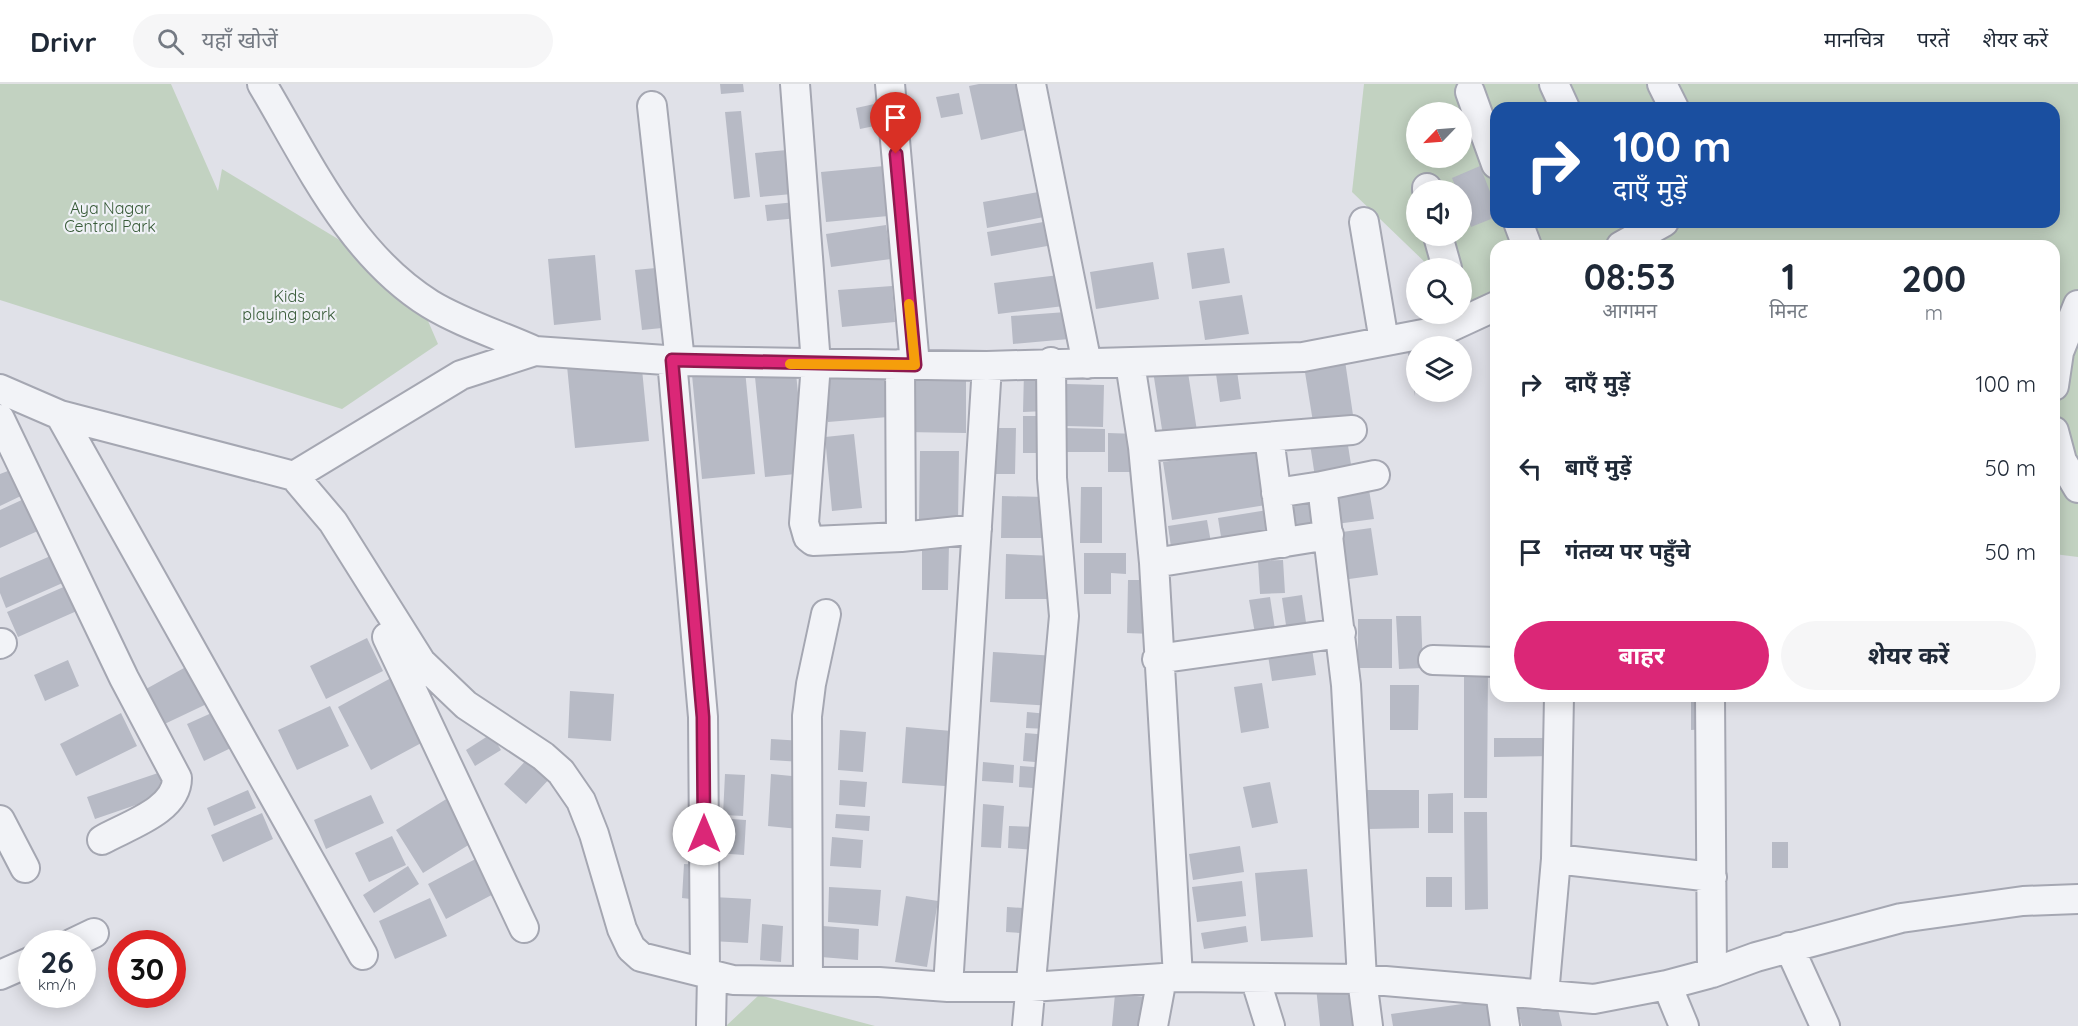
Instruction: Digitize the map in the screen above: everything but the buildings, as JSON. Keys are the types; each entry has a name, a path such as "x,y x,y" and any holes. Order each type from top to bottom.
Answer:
{"street":[{"path":"262,84 342,218 380,265 431,304 535,351 676,361 816,364 987,366 1051,362 1130,363 1303,357 1444,330 1452,324"},
{"path":"795,84 816,364 804,523 808,537 813,541 901,537 977,529"},
{"path":"890,84 908,365 901,537"},
{"path":"1031,84 1087,364"},
{"path":"1554,84 1562,102"},
{"path":"1662,84 1671,102"},
{"path":"1470,92 1490,147"},
{"path":"652,106 676,361 703,717 711,1026"},
{"path":"1364,222 1384,341"},
{"path":"1624,237 1648,228"},
{"path":"2060,350 2078,305"},
{"path":"1472,314 1490,308"},
{"path":"294,476 461,375 535,351"},
{"path":"1027,1026 1064,616 1051,468 1051,362"},
{"path":"1130,363 1143,447 1154,563 1170,978 1154,1026"},
{"path":"948,987 987,366"},
{"path":"0,389 60,415 294,476 333,522 421,662 466,705 543,756 561,772 581,801 594,834 622,929 631,948 641,957 708,974 733,980 879,982 948,987 1031,987 1170,978 1362,979 1593,999 1667,985 1712,973 1789,947 1900,918 2023,901 2078,899"},
{"path":"60,415 363,955"},
{"path":"0,419 124,678 177,778 177,788 164,806 102,840"},
{"path":"1143,447 1352,430"},
{"path":"1269,437 1283,543"},
{"path":"2060,454 2078,488"},
{"path":"1276,493 1375,475"},
{"path":"1322,486 1346,685 1362,979 1368,1026"},
{"path":"333,522 524,928"},
{"path":"1154,563 1329,535"},
{"path":"808,981 807,716 811,684 826,614"},
{"path":"1157,659 1341,633"},
{"path":"1433,660 1490,662"},
{"path":"1544,995 1556,859 1559,702"},
{"path":"1710,702 1712,973"},
{"path":"0,820 25,868"},
{"path":"1556,859 1712,877"},
{"path":"1789,947 1825,1026"},
{"path":"0,975 18,967"},
{"path":"1256,978 1270,1026"},
{"path":"1667,985 1684,1026"},
{"path":"1500,991 1505,1026"}],"green space":[{"name":"Aya Nagar Central Park","path":"0,84 171,84 218,191 222,169 338,239 425,314 438,344 342,409 0,300"},
{"path":"1364,84 2078,84 2078,557 2060,555 2060,240 1490,240 1490,325 1472,308 1472,258 1421,258 1408,246 1472,246 1472,180 1406,180 1406,244 1352,192"},
{"path":"759,995 875,1026 726,1026"}],"slow traffic":[{"path":"790,364 915,365 909,304"}],"route":[{"path":"704,834 703,717 672,360 915,365 896,154"}],"park label":[{"name":"Kids playing park","path":"289,305"}]}
